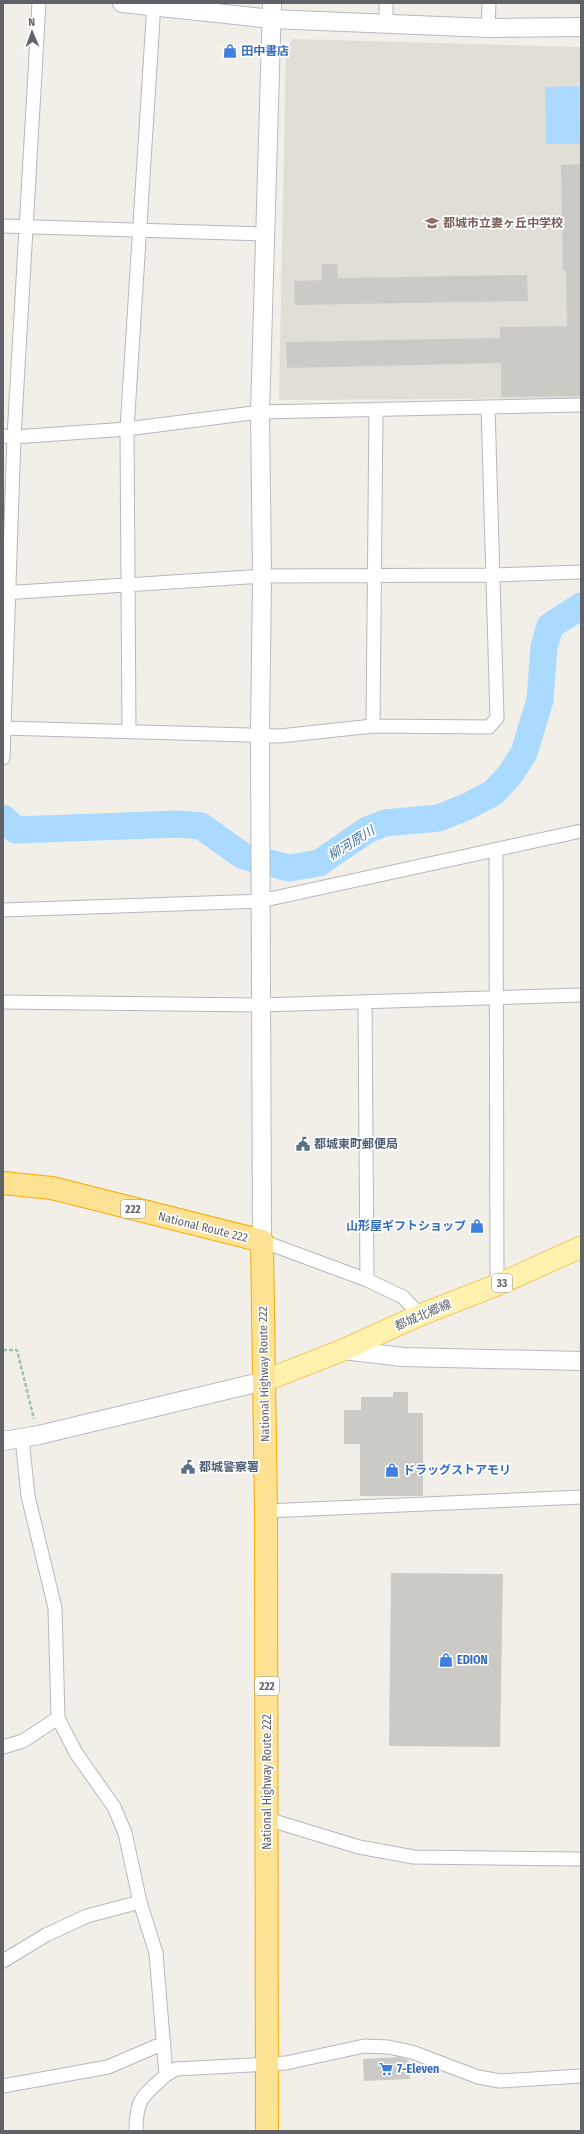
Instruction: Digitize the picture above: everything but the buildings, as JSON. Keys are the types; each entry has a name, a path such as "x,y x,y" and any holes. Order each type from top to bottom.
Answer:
{"highway":[{"name":"National Route 222","path":"3,1183 52,1188 262,1241"},
{"name":"National Highway Route 222","path":"262,1241 266,1511 266,2131"}],"main road":[{"name":"都城北郷線","path":"264,1381 343,1350 420,1315 497,1285 581,1247"}],"street":[{"path":"3,758 8,436 27,227 39,3"},
{"path":"122,3 272,11 386,24 488,28 581,27"},
{"path":"386,3 386,24"},
{"path":"488,3 488,28"},
{"path":"129,732 127,429 154,5"},
{"path":"272,11 260,412 262,576 260,736 262,1241 367,1280 404,1297 420,1315"},
{"path":"3,226 266,234"},
{"path":"8,436 127,429 260,412 581,405"},
{"path":"3,728 280,736 373,726 489,727 497,718 488,407"},
{"path":"373,726 376,409"},
{"path":"5,593 127,583 262,576 374,574 494,575 581,572"},
{"path":"3,910 260,901 496,851 581,831"},
{"path":"496,851 497,1285"},
{"path":"3,1002 261,1005 365,1003 581,995"},
{"path":"365,1003 367,1280"},
{"path":"343,1350 403,1357 581,1361"},
{"path":"3,1441 264,1381"},
{"path":"30,1436 28,1496 55,1608 58,1718 76,1753 114,1807 125,1833 140,1902 156,1953 166,2075"},
{"path":"266,1511 581,1497"},
{"path":"3,1747 23,1742 58,1718"},
{"path":"267,1819 359,1847 414,1857 581,1859"},
{"path":"3,1961 46,1935 87,1916 140,1902"},
{"path":"3,2086 108,2067 164,2043"},
{"path":"136,2131 136,2110 144,2094 166,2075 176,2069 286,2063 364,2046 388,2047 412,2052 478,2077 500,2081 581,2076"}],"path":[{"path":"3,1350 17,1350 30,1436"}],"shaded area":[{"name":"都城市立妻ヶ丘中学校","path":"293,39 581,47 581,398 279,400 286,48"}],"water":[{"path":"579,86 580,144 546,144 545,87"}],"waterway":[{"name":"柳河原川","path":"3,818 16,830 178,824 201,826 243,856 289,868 319,863 367,830 385,823 439,818 466,807 493,793 509,776 524,753 540,700 544,647 550,626 581,606"}],"place":[{"name":"田中書店","path":"230,51"},
{"name":"都城市立妻ヶ丘中学校","path":"432,223"},
{"name":"都城東町郵便局","path":"303,1144"},
{"name":"山形屋ギフトショップ","path":"477,1226"},
{"name":"都城警察署","path":"188,1467"},
{"name":"ドラッグストアモリ","path":"392,1470"},
{"name":"EDION","path":"446,1660"},
{"name":"7-Eleven","path":"386,2069"}]}
